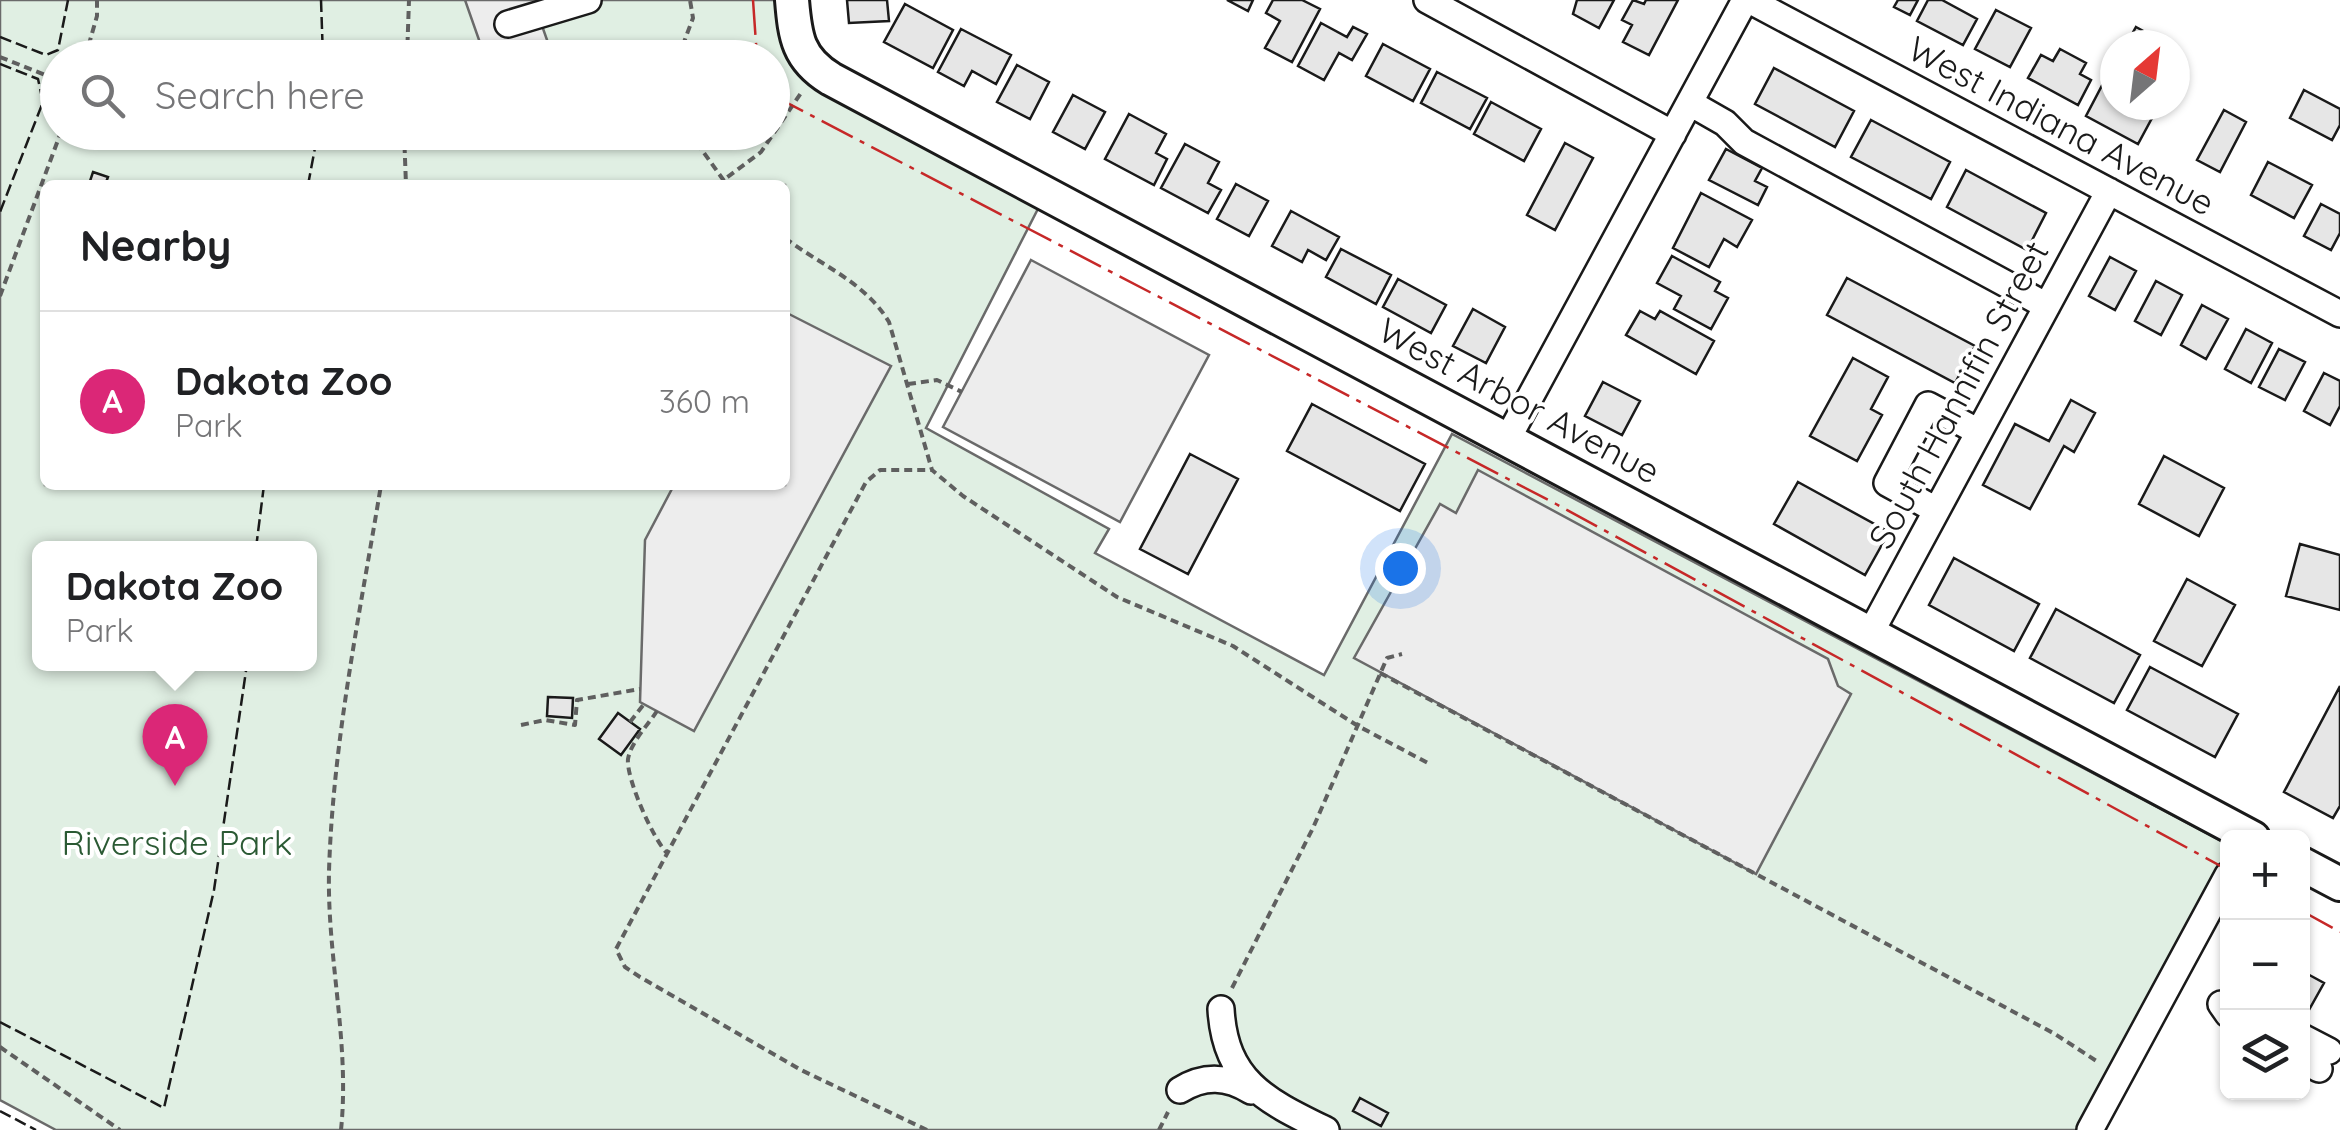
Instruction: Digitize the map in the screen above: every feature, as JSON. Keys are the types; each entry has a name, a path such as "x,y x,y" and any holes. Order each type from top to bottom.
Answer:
{"main road":[{"path":"792,0 798,46 817,70"},
{"name":"West Arbor Avenue","path":"817,70 2237,830"},
{"path":"2310,868 2340,884"}],"street":[{"path":"508,24 588,0"},
{"path":"1426,0 1673,134"},
{"path":"1507,440 1747,0"},
{"name":"West Indiana Avenue","path":"1747,0 2340,314"},
{"path":"1690,103 1725,124 1744,142 2048,306"},
{"name":"South Hannifin Street","path":"1870,634 2110,191"},
{"path":"1936,510 1888,484 1928,404 1979,432"},
{"path":"2090,1130 2220,890"},
{"path":"1221,1010 1223,1044 1239,1074 1277,1106"},
{"path":"1180,1090 1203,1079 1230,1081 1326,1130"}],"path":[{"path":"90,40 97,16 96,0"},
{"path":"408,40 409,0"},
{"path":"685,40 693,18 690,0"},
{"path":"0,56 40,73"},
{"path":"790,110 817,70"},
{"path":"43,180 54,150"},
{"path":"405,150 406,180"},
{"path":"702,150 723,180"},
{"path":"728,180 762,150"},
{"path":"0,296 40,188"},
{"path":"790,241 870,292 889,322 932,470 963,496 1116,597 1234,646 1358,726 1428,763"},
{"path":"908,384 938,380 962,392"},
{"path":"926,1130 801,1070 625,967 616,949 866,482 880,470 932,470"},
{"path":"341,1130 344,1054 329,874 342,716 380,490"},
{"path":"1221,1010 1314,828 1387,658 1402,654"},
{"path":"1380,673 2055,1034 2118,1076"},
{"path":"521,725 545,720 576,725 578,700 640,689"},
{"path":"630,722 644,704"},
{"path":"656,711 628,763 630,779 668,854"},
{"path":"0,1048 120,1130"},
{"path":"1159,1130 1180,1090"}],"green space":[{"name":"Riverside Park","path":"0,0 805,0 805,59 1043,199 926,428 1109,529 1095,553 1324,675 1452,434 2220,840 2220,906 2101,1130 56,1130 0,1100"}],"shaded area":[{"path":"465,0 533,0 547,40 479,40"},
{"path":"1031,260 1209,355 1120,522 943,427"},
{"path":"790,315 891,366 694,731 640,702 645,540 671,490 790,490"},
{"path":"1478,470 1828,659 1838,686 1851,694 1756,874 1354,658 1440,504 1456,513"}],"building":[{"path":"847,0 887,0 889,21 849,23"},
{"path":"1227,0 1253,0 1248,11"},
{"path":"1273,0 1302,0 1320,9 1292,62 1265,48 1280,21 1266,13"},
{"path":"1577,0 1614,0 1599,28 1573,14"},
{"path":"1633,0 1644,4 1646,0 1678,0 1649,55 1623,42 1632,25 1622,20"},
{"path":"1898,0 1918,0 1910,15 1894,7"},
{"path":"1928,0 1942,0 1977,19 1963,45 1917,21"},
{"path":"905,4 953,30 933,68 884,42"},
{"path":"1996,10 2031,28 2010,67 1975,49"},
{"path":"1321,23 1347,37 1353,27 1367,34 1352,60 1339,53 1324,80 1298,66"},
{"path":"961,29 1011,55 996,84 972,71 964,86 938,72"},
{"path":"1383,44 1430,69 1413,101 1366,76"},
{"path":"2060,49 2086,63 2080,74 2091,80 2078,105 2028,78 2041,55 2053,61"},
{"path":"1017,65 1049,82 1030,119 997,102"},
{"path":"1774,68 1854,111 1835,147 1755,104"},
{"path":"1437,72 1487,98 1470,129 1421,103"},
{"path":"2100,89 2100,120 2151,120 2138,144 2086,116"},
{"path":"2304,90 2340,109 2340,125 2332,140 2290,118"},
{"path":"1073,95 1105,112 1085,149 1053,132"},
{"path":"1491,102 1541,129 1524,161 1474,134"},
{"path":"2224,110 2246,122 2220,172 2197,160"},
{"path":"1129,114 1166,134 1156,153 1167,159 1154,185 1105,159"},
{"path":"1871,120 1950,162 1931,199 1851,157"},
{"path":"1565,143 1593,158 1555,230 1527,215"},
{"path":"1185,144 1219,162 1208,183 1221,190 1208,213 1161,188"},
{"path":"1726,149 1762,168 1755,181 1767,187 1758,205 1709,180"},
{"path":"2268,162 2312,185 2294,218 2251,195"},
{"path":"1966,170 2046,213 2027,250 1947,207"},
{"path":"93,172 108,177 107,180 90,180"},
{"path":"1236,184 1268,201 1249,236 1217,219"},
{"path":"1701,193 1752,220 1737,247 1724,239 1709,267 1673,248"},
{"path":"2321,204 2340,214 2340,233 2331,250 2304,236"},
{"path":"1291,211 1339,237 1326,260 1308,250 1302,262 1272,246"},
{"path":"1341,249 1391,275 1376,304 1326,277"},
{"path":"1672,256 1720,282 1715,291 1728,298 1711,329 1674,309 1681,296 1657,283"},
{"path":"2110,257 2136,271 2115,310 2089,296"},
{"path":"1847,278 1975,346 1955,383 1827,315"},
{"path":"1398,279 1446,305 1431,333 1383,307"},
{"path":"2156,281 2182,295 2161,335 2135,321"},
{"path":"2202,305 2228,319 2206,359 2181,345"},
{"path":"1473,309 1505,327 1486,363 1453,346"},
{"path":"1640,311 1655,319 1660,311 1714,341 1696,374 1626,335"},
{"path":"2246,329 2272,343 2251,383 2225,369"},
{"path":"2279,349 2305,362 2285,400 2259,387"},
{"path":"1853,358 1888,377 1871,409 1882,415 1857,461 1810,436"},
{"path":"2324,373 2340,381 2340,406 2330,425 2304,411"},
{"path":"1603,382 1640,401 1622,435 1585,416"},
{"path":"2071,400 2095,413 2074,452 2064,446 2030,509 1983,485 2015,424 2049,441"},
{"path":"1312,404 1425,464 1400,511 1287,451"},
{"path":"1190,454 1238,479 1188,574 1140,549"},
{"path":"2164,456 2224,488 2199,536 2139,504"},
{"path":"1798,482 1889,532 1865,575 1774,524"},
{"path":"2300,544 2340,555 2340,610 2286,596"},
{"path":"1954,558 2039,604 2014,651 1929,605"},
{"path":"2187,579 2235,605 2202,666 2154,641"},
{"path":"2056,609 2140,655 2114,703 2030,658"},
{"path":"2150,667 2238,714 2215,757 2127,710"},
{"path":"2340,686 2340,806 2333,818 2284,792"},
{"path":"548,697 573,698 572,718 547,716"},
{"path":"618,713 640,729 621,755 599,739"},
{"path":"2310,975 2324,983 2310,1008"},
{"path":"1360,1098 1388,1113 1381,1126 1353,1111"}],"fence":[{"path":"60,40 68,0"},
{"path":"321,0 322,40"},
{"path":"0,37 40,53"},
{"path":"0,64 38,79 40,88"},
{"path":"0,212 40,110"},
{"path":"309,180 315,150"},
{"path":"257,541 263,490"},
{"path":"0,1022 164,1108 214,890 246,671"},
{"path":"0,1111 36,1130"}],"power":[{"path":"753,0 756,40"},
{"path":"790,104 1556,504 2220,866"},
{"path":"2310,915 2340,932"}],"place":[{"name":"Dakota Zoo","path":"175,786"}]}
